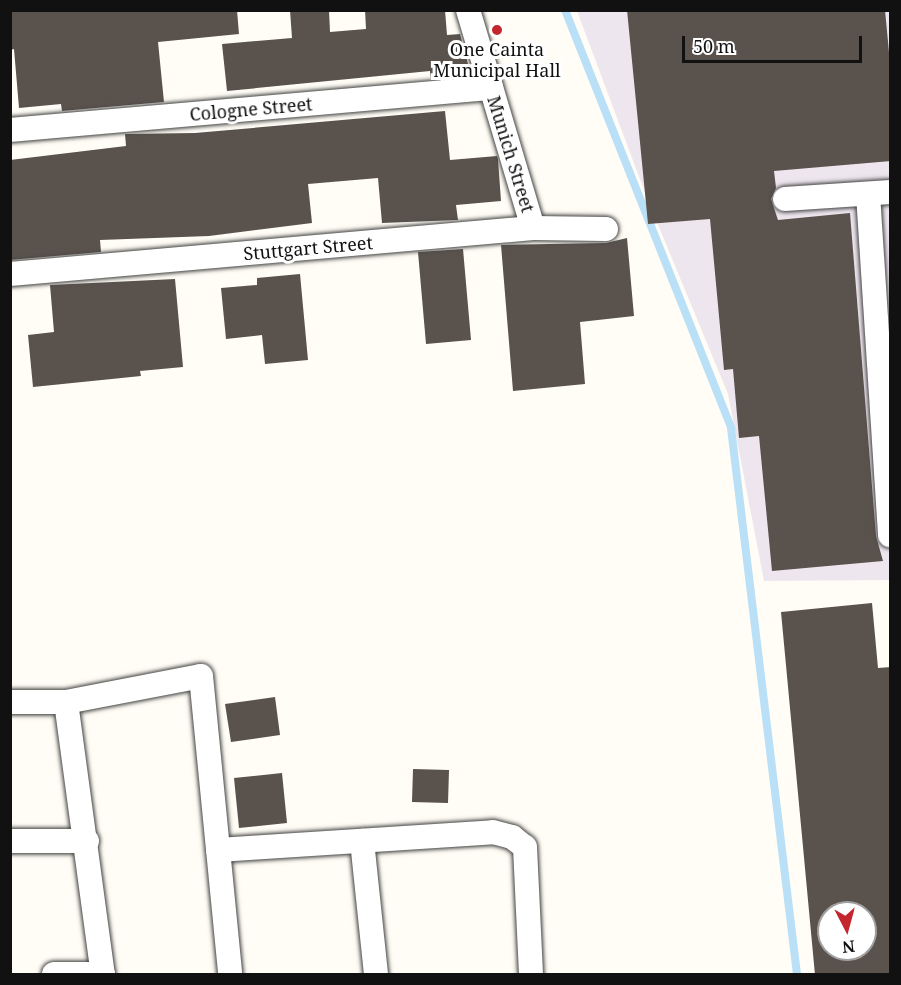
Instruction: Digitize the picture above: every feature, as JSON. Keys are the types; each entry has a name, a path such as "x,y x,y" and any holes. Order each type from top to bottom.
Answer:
{"street":[{"name":"Munich Street","path":"468,10 533,228"},
{"name":"Cologne Street","path":"10,130 491,88"},
{"path":"784,199 879,193 891,535"},
{"name":"Stuttgart Street","path":"10,274 533,228 606,229"},
{"path":"10,702 66,702 201,676 230,975"},
{"path":"54,975 103,974 87,841 66,702"},
{"path":"218,850 493,832 512,837 525,847 531,975"},
{"path":"10,841 87,841"},
{"path":"362,841 376,975"}],"shaded area":[{"path":"577,11 890,11 890,580 764,581 728,394 647,198"}],"building":[{"path":"10,10 237,10 239,34 158,42 164,102 62,111 61,104 19,108 14,49 10,50"},
{"path":"290,10 329,10 330,32 366,29 365,10 445,10 447,35 460,34 471,75 431,79 430,71 227,91 222,44 292,38"},
{"path":"627,10 885,10 891,73 891,161 774,171 776,188 771,199 778,220 850,213 876,536 883,561 772,571 759,436 739,438 733,369 724,370 710,219 648,224"},
{"path":"445,111 450,160 497,156 498,159 501,201 456,205 458,220 382,223 378,178 308,184 312,223 209,236 100,240 101,252 10,260 10,160 126,146 125,134 195,133"},
{"path":"627,238 634,316 580,322 585,384 513,391 501,245 606,243"},
{"path":"463,249 471,340 426,344 418,252"},
{"path":"300,274 308,360 265,364 262,335 226,339 221,288 257,285 257,278"},
{"path":"175,279 183,367 140,371 141,376 33,387 28,335 54,332 50,285"},
{"path":"872,603 878,668 891,667 891,975 815,975 781,612"},
{"path":"275,697 280,735 231,742 225,704"},
{"path":"413,769 449,770 448,803 412,802"},
{"path":"282,773 287,823 239,828 234,778"}],"waterway":[{"path":"565,10 731,428 797,974"}],"place":[{"name":"One Cainta Municipal Hall","path":"497,30"}]}
